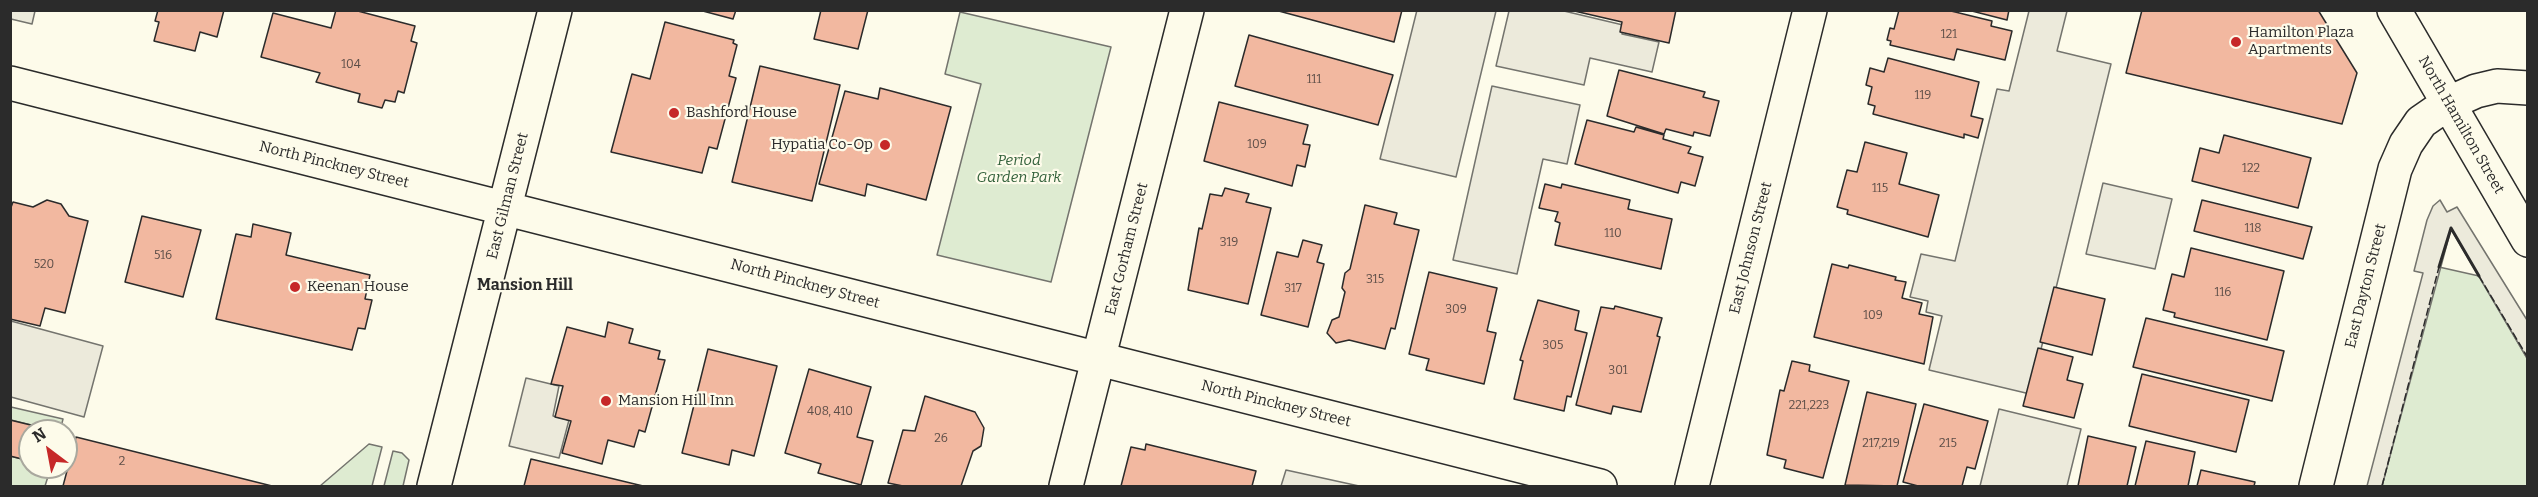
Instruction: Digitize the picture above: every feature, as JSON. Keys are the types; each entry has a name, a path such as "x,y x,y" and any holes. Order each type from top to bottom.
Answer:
{"street":[{"name":"East Gilman Street","path":"434,486 555,10"},
{"name":"East Gorham Street","path":"1066,486 1187,10"},
{"name":"East Johnson Street","path":"1692,486 1810,10"},
{"name":"North Hamilton Street","path":"2394,10 2528,240"},
{"name":"North Pinckney Street","path":"10,83 1600,486"},
{"name":"East Dayton Street","path":"2316,486 2395,169 2406,144 2421,122 2447,104 2476,91 2497,86 2528,88"}],"green space":[{"name":"Period Garden Park","path":"960,12 1111,47 1051,282 937,255 981,84 945,74"},
{"path":"2439,267 2479,276 2527,358 2527,486 2382,486"},
{"path":"11,407 63,419 18,419 18,422 11,420"},
{"path":"369,444 382,447 372,486 320,486"},
{"path":"393,451 402,453 409,460 403,486 384,486"},
{"path":"10,456 18,458 18,479 47,479 45,486 11,486"}],"shaded area":[{"path":"11,10 35,11 32,24 11,19"},
{"path":"1417,10 1496,11 1456,177 1380,159"},
{"path":"1509,11 1564,11 1623,25 1622,34 1659,42 1652,72 1590,58 1584,85 1496,66"},
{"path":"2029,11 2067,11 2057,51 2111,64 2030,394 1929,370 1942,316 1926,312 1928,301 1910,297 1921,254 1955,261 1997,89 2009,91"},
{"path":"1492,86 1580,105 1567,164 1543,159 1517,274 1453,260"},
{"path":"2103,183 2172,199 2155,269 2086,254"},
{"path":"2440,200 2447,212 2457,207 2527,320 2527,358 2451,229 2382,486 2367,486 2423,273 2414,271 2427,220 2433,206"},
{"path":"11,321 103,346 84,417 11,397"},
{"path":"526,378 559,386 553,416 569,420 559,458 509,446"},
{"path":"1999,409 2081,429 2067,486 1980,486"},
{"path":"1286,470 1359,486 1281,486"}],"building":[{"path":"158,10 224,10 217,37 200,32 195,51 154,41 159,22 155,21"},
{"path":"336,10 354,10 415,26 411,41 417,43 404,93 398,91 395,102 385,100 382,108 358,102 360,94 316,82 320,73 261,57 273,13 331,28"},
{"path":"699,10 736,10 733,19"},
{"path":"821,10 868,10 858,49 814,39"},
{"path":"1275,10 1402,10 1394,42"},
{"path":"1570,10 1676,10 1669,43 1620,32 1622,22"},
{"path":"1899,10 1947,10 1992,21 1991,26 2012,31 2005,60 1957,49 1954,60 1890,45 1891,41 1887,40 1890,28 1894,29"},
{"path":"1968,10 2009,10 2007,20"},
{"name":"Hamilton Plaza Apartments","path":"2142,10 2318,10 2357,73 2342,124 2126,73"},
{"name":"Bashford House","path":"665,22 734,40 733,43 737,45 729,76 736,78 717,149 709,147 702,173 611,152 632,74 650,79"},
{"path":"1249,35 1393,75 1378,125 1235,86"},
{"path":"1888,58 1979,82 1971,116 1983,119 1978,138 1964,134 1964,138 1873,114 1875,106 1868,104 1872,87 1866,85 1870,68 1884,72"},
{"path":"760,66 840,85 812,201 732,182"},
{"path":"1619,70 1705,92 1703,97 1719,101 1710,136 1694,132 1693,136 1666,129 1664,134 1607,116"},
{"name":"Hypatia Co-Op","path":"880,88 951,107 926,200 867,184 865,196 819,184 845,91 878,99"},
{"path":"1219,102 1308,125 1303,144 1310,145 1305,167 1297,165 1292,186 1204,161"},
{"path":"1587,120 1634,132 1636,127 1664,135 1663,139 1691,147 1688,153 1703,157 1695,186 1681,182 1678,193 1575,164"},
{"path":"2224,135 2311,158 2298,208 2192,181 2200,148 2219,153"},
{"path":"1865,142 1907,153 1899,184 1939,195 1928,237 1847,214 1848,210 1837,207 1847,170 1857,172"},
{"path":"1545,184 1561,188 1562,184 1630,200 1628,209 1672,219 1661,269 1555,245 1560,223 1555,221 1558,212 1539,208"},
{"path":"1225,188 1249,194 1246,202 1271,208 1248,304 1188,290 1199,228 1202,229 1210,194 1222,196"},
{"path":"47,200 61,204 69,216 88,221 65,313 45,308 40,326 10,319 10,210 13,202 33,207"},
{"path":"2202,200 2312,227 2303,259 2194,231"},
{"path":"1365,205 1397,213 1394,224 1419,230 1395,329 1391,328 1385,349 1349,340 1336,343 1327,333 1332,320 1339,317 1345,292 1342,288 1345,273 1350,269"},
{"path":"142,216 201,230 183,297 125,282"},
{"name":"Keenan House","path":"253,224 291,233 286,255 370,275 365,299 372,300 365,329 358,328 352,350 216,319 236,234 251,237"},
{"path":"1303,240 1322,245 1317,262 1324,264 1308,327 1261,315 1277,252 1298,257"},
{"path":"2191,248 2284,271 2267,340 2174,317 2175,313 2163,310 2172,274 2184,277"},
{"path":"1832,264 1848,268 1849,265 1896,277 1895,280 1906,282 1902,298 1922,303 1919,314 1933,317 1924,364 1814,337"},
{"path":"1429,272 1497,288 1487,331 1496,333 1484,384 1426,370 1429,359 1409,354"},
{"path":"2054,287 2105,299 2092,355 2040,342"},
{"path":"1538,300 1579,311 1575,330 1587,333 1571,397 1567,396 1564,411 1514,399 1523,361 1520,360"},
{"path":"1615,306 1662,318 1657,336 1660,337 1641,412 1613,406 1611,414 1576,405 1601,307 1614,309"},
{"path":"2146,318 2284,351 2272,401 2133,367"},
{"name":"Mansion Hill Inn","path":"608,322 633,329 629,343 660,351 658,359 665,360 645,432 639,430 634,447 608,440 602,464 562,453 571,421 555,417 563,386 551,384 567,327 605,337"},
{"path":"2038,348 2073,357 2067,380 2083,384 2074,418 2023,406"},
{"path":"708,349 777,366 754,456 732,450 729,465 682,453"},
{"path":"1792,361 1810,365 1809,371 1849,381 1823,478 1784,468 1786,460 1767,455 1780,390 1784,391"},
{"path":"809,369 871,387 857,437 873,441 861,485 818,473 821,464 785,453"},
{"path":"2142,374 2249,400 2236,452 2129,426"},
{"path":"1867,392 1916,404 1897,486 1845,485"},
{"path":"925,396 975,412 984,428 981,446 973,451 961,486 903,486 888,483 903,430 915,431"},
{"path":"1924,404 1988,421 1975,469 1967,467 1962,486 1918,486 1903,482"},
{"path":"10,420 18,422 18,458 10,456"},
{"path":"2088,436 2136,447 2127,486 2078,486"},
{"path":"78,438 272,486 63,486 65,479 78,479"},
{"path":"2146,441 2195,452 2188,486 2135,486"},
{"path":"1146,444 1256,471 1252,486 1121,486 1131,447 1145,450"},
{"path":"531,459 643,486 524,486"},
{"path":"2201,470 2255,482 2254,486 2197,486"}],"fence":[{"path":"2382,486 2439,267"},
{"path":"2479,276 2528,358"}],"wall":[{"path":"2439,267 2451,228 2479,276"}],"place":[{"name":"Hamilton Plaza Apartments","path":"2236,42"},
{"name":"Bashford House","path":"674,113"},
{"name":"Hypatia Co-Op","path":"885,145"},
{"name":"Keenan House","path":"295,287"},
{"name":"Mansion Hill Inn","path":"606,401"}],"district":[{"name":"Mansion Hill","path":"525,286"}]}
